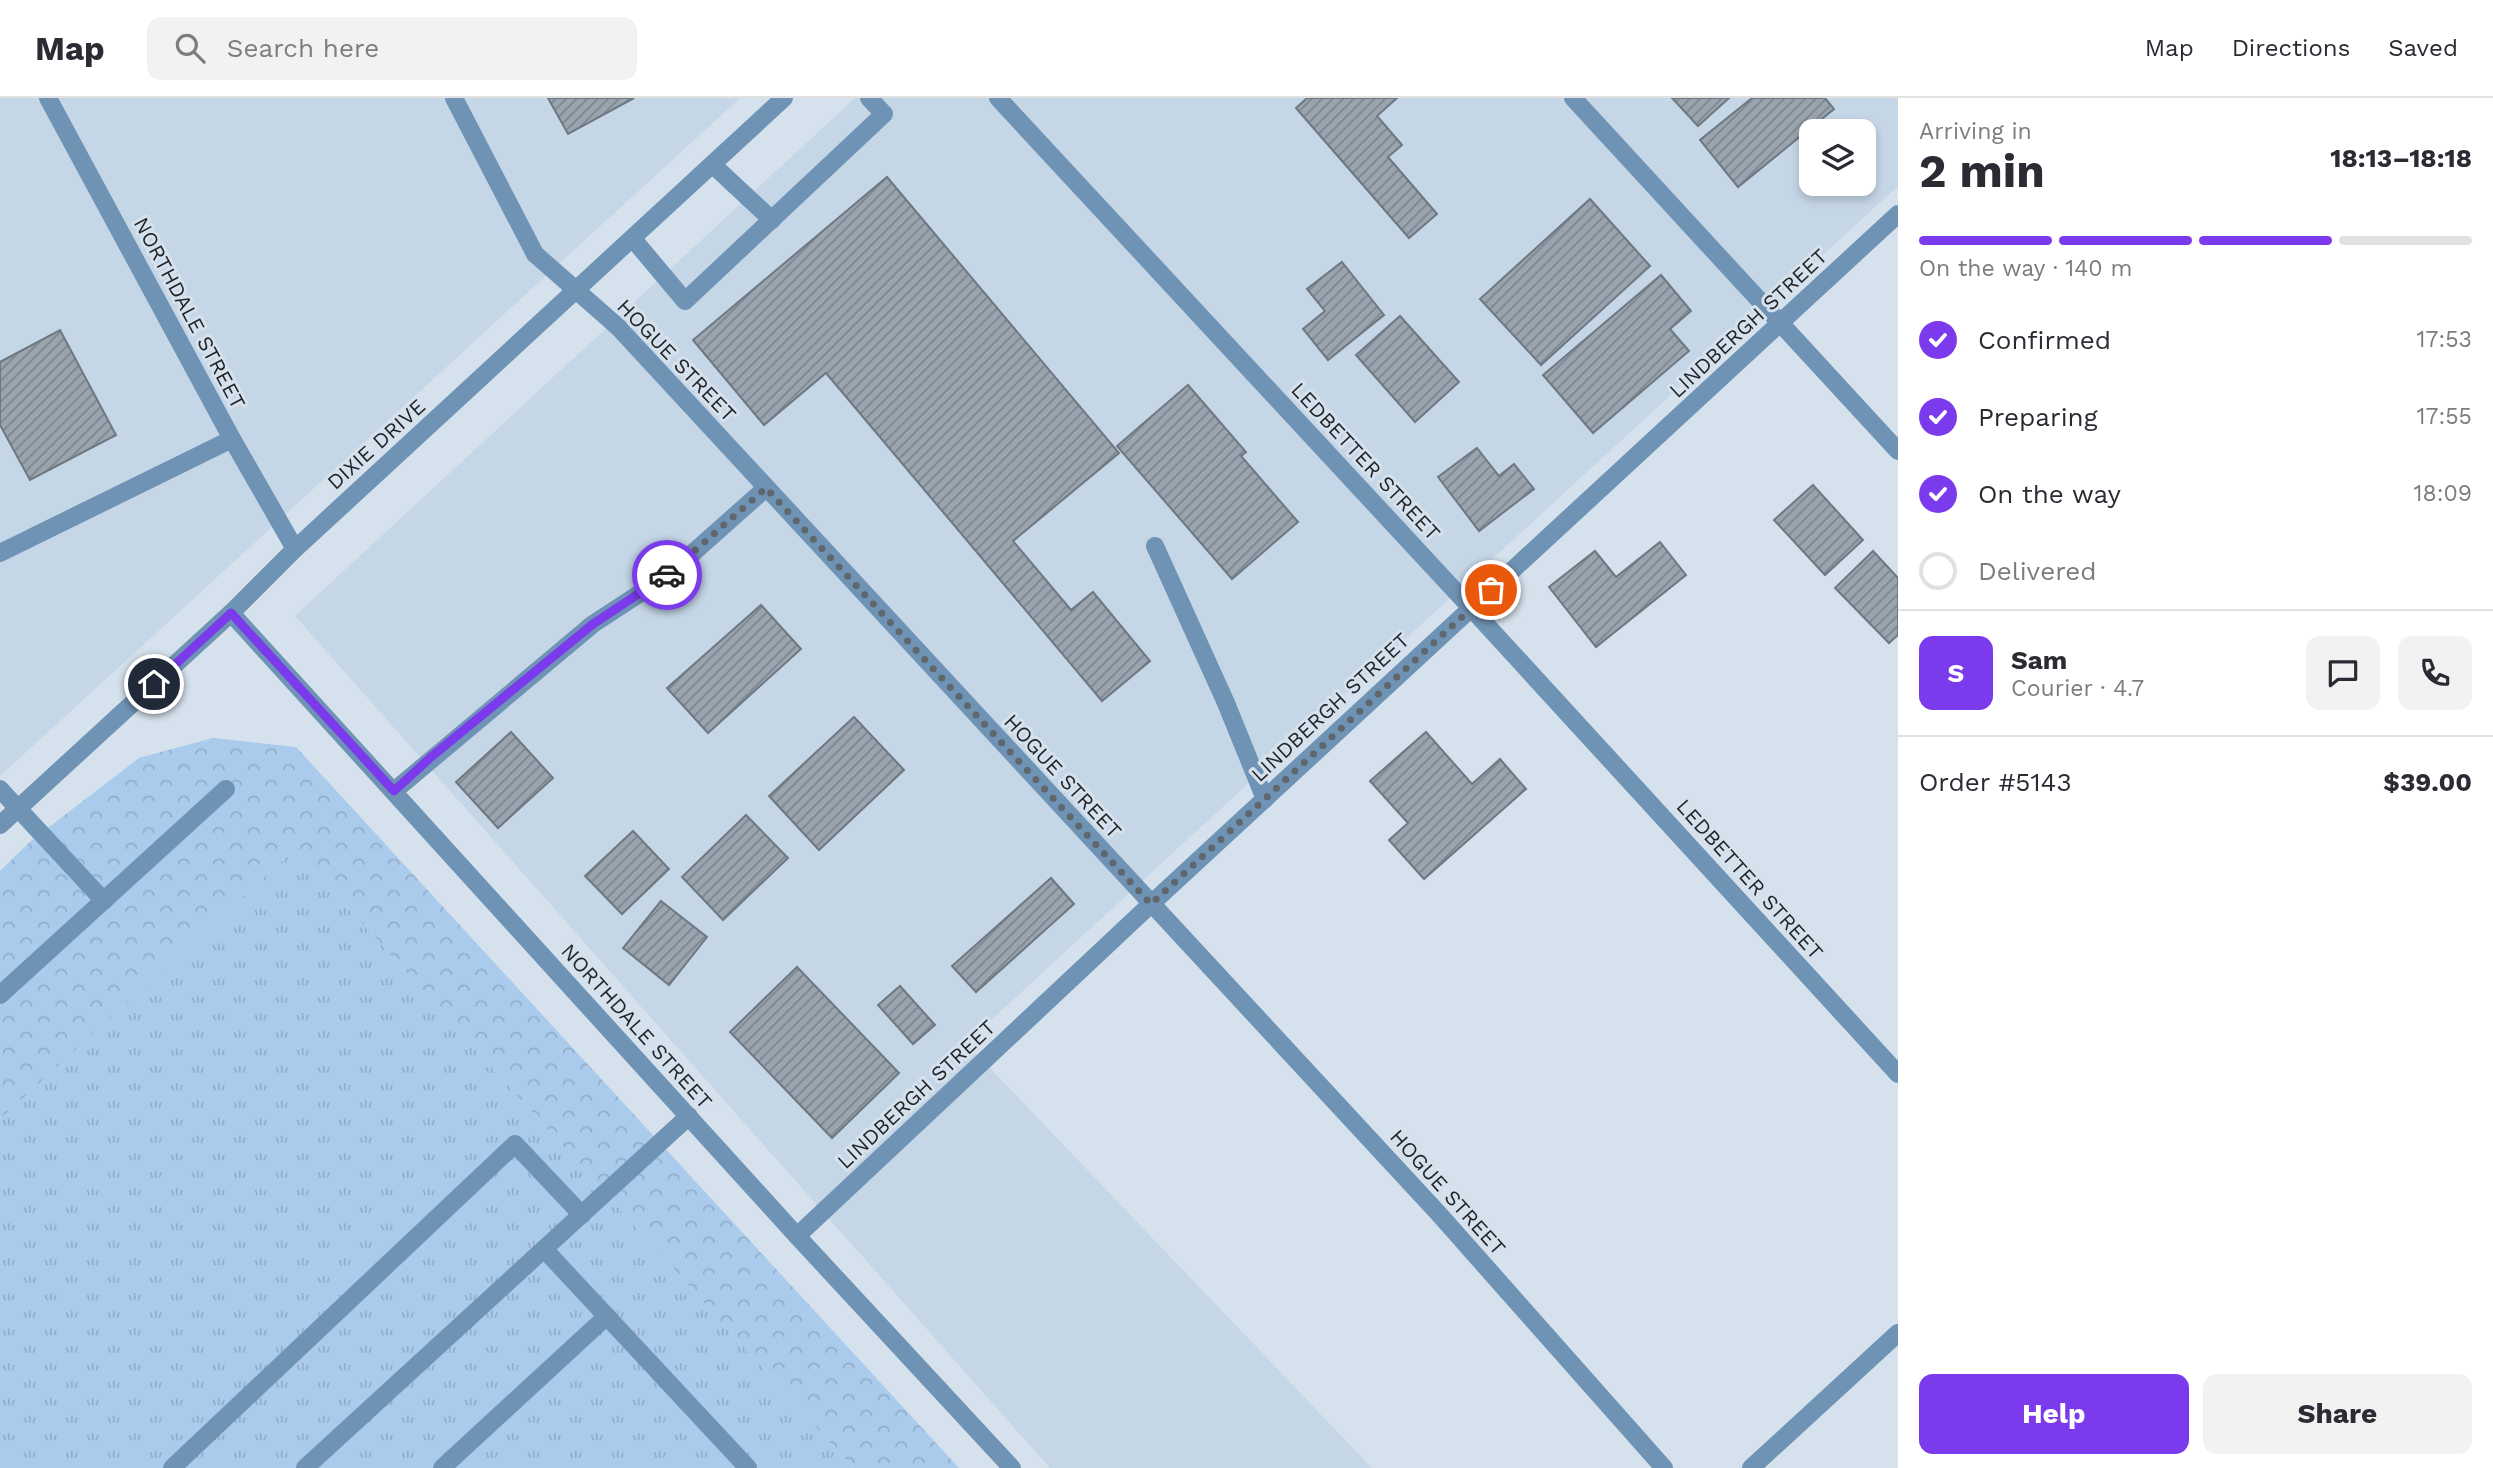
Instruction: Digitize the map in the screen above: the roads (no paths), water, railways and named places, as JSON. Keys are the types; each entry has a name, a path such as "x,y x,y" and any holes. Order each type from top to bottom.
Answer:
{"street":[{"name":"NORTHDALE STREET","path":"48,98 232,439 295,548"},
{"name":"HOGUE STREET","path":"454,98 535,254 618,327 1439,1214 1664,1468"},
{"name":"DIXIE DRIVE","path":"0,825 231,613 295,548 784,98"},
{"path":"633,239 685,301 884,114 869,98"},
{"name":"LEDBETTER STREET","path":"998,98 1898,1074"},
{"path":"1573,98 1898,451"},
{"path":"713,165 772,220"},
{"name":"LINDBERGH STREET","path":"797,1236 1151,904 1898,214"},
{"path":"0,553 232,439"},
{"path":"394,791 431,757 593,624 668,575 766,488"},
{"path":"1155,546 1226,703 1265,799"},
{"name":"NORTHDALE STREET","path":"231,613 797,1236 1012,1468"},
{"path":"0,789 104,901"},
{"path":"0,995 226,789"},
{"path":"305,1468 689,1116"},
{"path":"172,1468 515,1144 582,1215"},
{"path":"544,1248 748,1468"},
{"path":"442,1468 607,1316"},
{"path":"1751,1468 1898,1333"}]}
